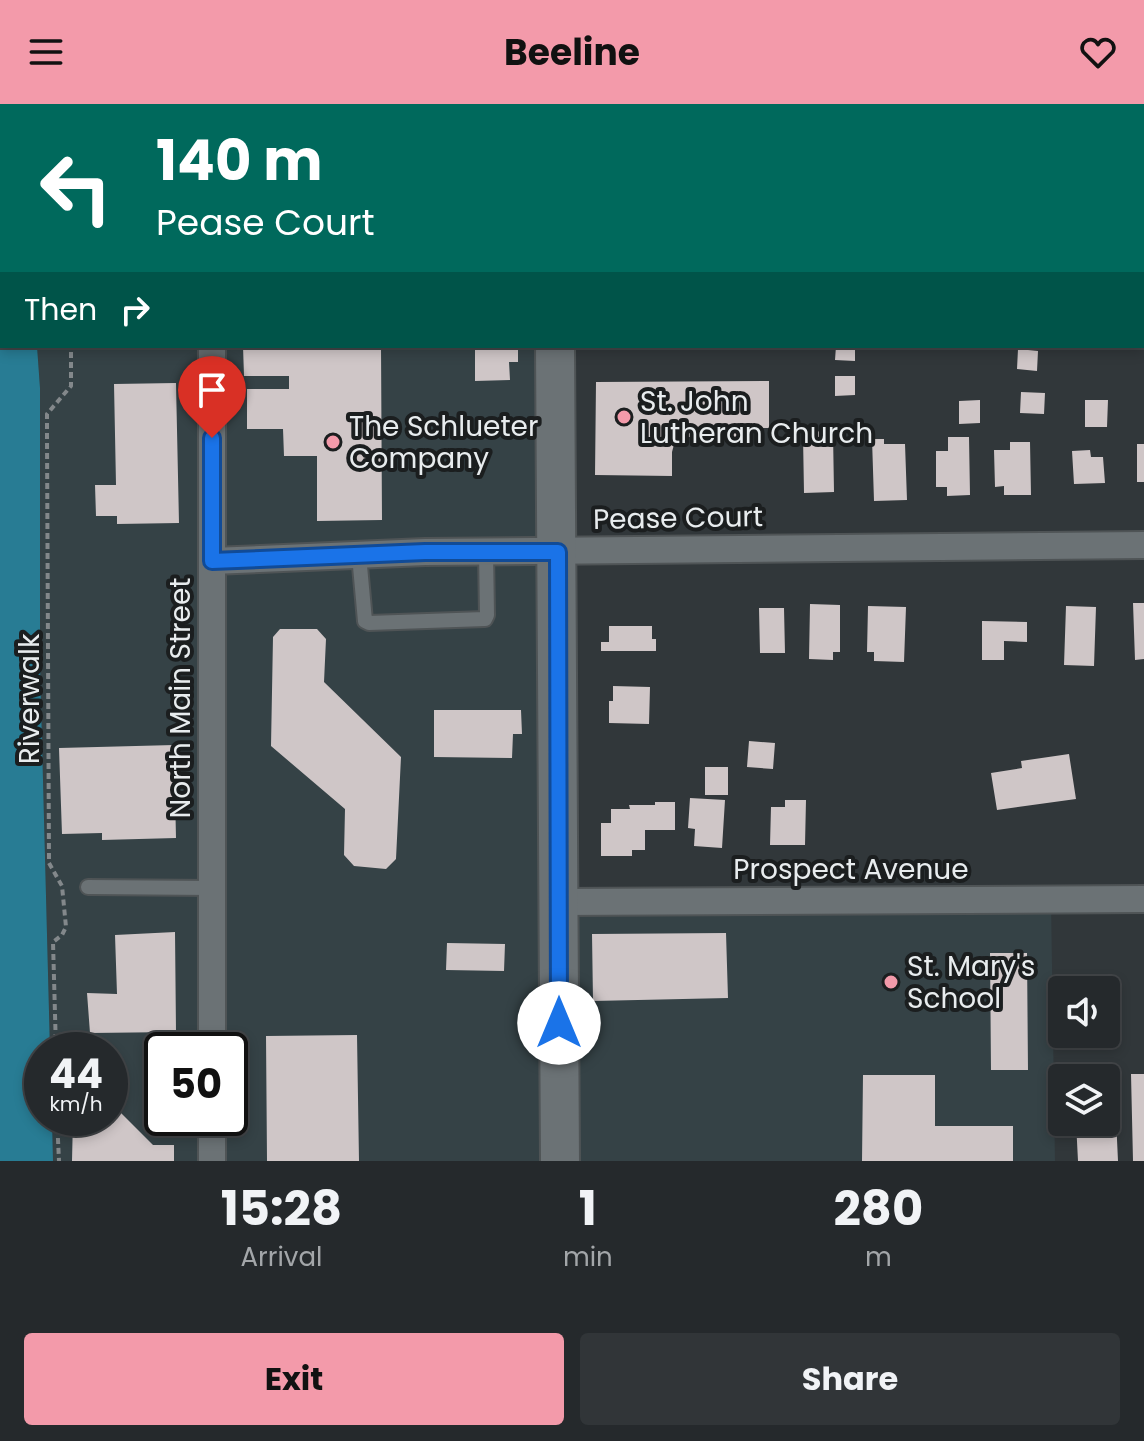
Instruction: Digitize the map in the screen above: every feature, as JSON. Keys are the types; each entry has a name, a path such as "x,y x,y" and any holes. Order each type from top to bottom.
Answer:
{"main road":[{"path":"555,348 560,1161"}],"street":[{"name":"North Main Street","path":"212,348 212,1032"},
{"name":"Pease Court","path":"212,561 486,552 1144,545"},
{"name":"Prospect Avenue","path":"558,902 1144,899"},
{"path":"212,1136 212,1161"}],"lane":[{"path":"359,555 365,621 369,623 485,619 486,552"},
{"path":"88,887 212,888"}],"path":[{"name":"Riverwalk","path":"56,1032 53,942 66,927 62,886 49,863 47,414 71,386 71,348"},
{"path":"58,1136 59,1161"}],"shaded area":[{"path":"37,348 555,348 558,902 1051,899 1052,976 1048,976 1048,1048 1053,1048 1054,1064 1048,1064 1048,1136 1055,1136 1055,1161 53,1161 52,1136 128,1136 128,1032 50,1032 40,664 40,388"}],"water":[{"path":"0,348 37,348 40,388 40,664 50,1032 24,1032 24,1136 52,1136 53,1161 0,1161"}],"building":[{"name":"The Schlueter Company","path":"243,348 381,348 382,520 317,521 317,456 284,456 283,429 247,429 247,389 289,389 289,376 244,376"},
{"path":"475,348 518,348 518,362 509,362 510,380 475,381"},
{"path":"836,348 855,348 855,361 835,360"},
{"path":"1018,349 1038,351 1037,371 1017,369"},
{"path":"835,376 855,376 855,395 835,396"},
{"path":"769,381 769,428 742,428 742,437 676,437 672,452 672,476 595,475 596,382"},
{"path":"176,383 179,523 117,524 117,516 96,516 95,485 116,485 114,384"},
{"path":"1021,392 1045,393 1044,414 1020,413"},
{"path":"980,400 980,423 959,424 959,401"},
{"path":"1085,400 1108,400 1107,427 1085,427"},
{"path":"814,432 833,433 834,492 804,493 803,436 814,436"},
{"path":"948,437 969,437 970,495 947,496 947,487 936,487 936,451 948,451"},
{"path":"872,439 884,439 884,444 905,444 907,500 874,501"},
{"path":"1010,442 1030,442 1031,495 1004,495 1004,486 995,487 994,450 1010,450"},
{"path":"1137,444 1144,444 1144,482 1137,482"},
{"path":"1090,450 1091,457 1103,457 1105,483 1074,484 1072,451"},
{"path":"1133,603 1144,603 1144,659 1135,660"},
{"path":"810,604 840,605 840,652 833,652 833,660 809,659"},
{"path":"868,606 906,607 904,662 874,661 874,652 867,652"},
{"path":"1066,606 1096,607 1094,666 1064,665"},
{"path":"759,608 784,608 785,653 760,653"},
{"path":"982,621 1027,622 1027,642 1004,641 1004,660 982,660"},
{"path":"609,626 652,626 656,651 601,651 601,642 609,642"},
{"path":"280,629 317,629 326,639 324,682 401,757 396,859 386,869 354,866 344,855 345,809 271,746 273,637"},
{"path":"613,686 650,687 649,724 609,723"},
{"path":"434,710 521,710 522,734 513,734 512,758 434,757"},
{"path":"749,741 775,743 773,769 747,767"},
{"path":"174,745 176,838 102,840 102,833 62,834 59,748"},
{"path":"1069,754 1076,799 997,810 991,773 1022,768 1021,761"},
{"path":"705,767 728,767 728,795 705,795"},
{"path":"690,798 725,800 722,848 694,846 695,829 688,828"},
{"path":"785,800 806,800 805,845 770,845 771,807 785,807"},
{"path":"655,802 675,802 675,830 645,830 645,850 632,850 632,856 601,856 601,823 611,823 611,809 630,809 629,805 655,805"},
{"path":"175,932 176,1032 90,1032 87,993 117,994 115,935"},
{"path":"726,933 728,998 593,1001 592,934"},
{"path":"447,943 505,944 504,971 446,970"},
{"path":"990,953 1027,953 1028,1070 991,1070"},
{"path":"357,1035 359,1161 267,1161 266,1036"},
{"path":"1131,1074 1144,1074 1144,1161 1133,1161"},
{"path":"863,1075 935,1075 935,1126 1013,1126 1013,1161 862,1161"},
{"path":"128,1120 153,1145 174,1145 174,1161 72,1161 73,1136 128,1136"},
{"path":"1077,1136 1117,1136 1118,1161 1078,1161"}],"place":[{"name":"St. John Lutheran Church","path":"624,417"},
{"name":"The Schlueter Company","path":"333,442"},
{"name":"St. Mary's School","path":"891,982"}],"route":[{"path":"212,438 212,561 425,552 558,552 559,1023"}]}
